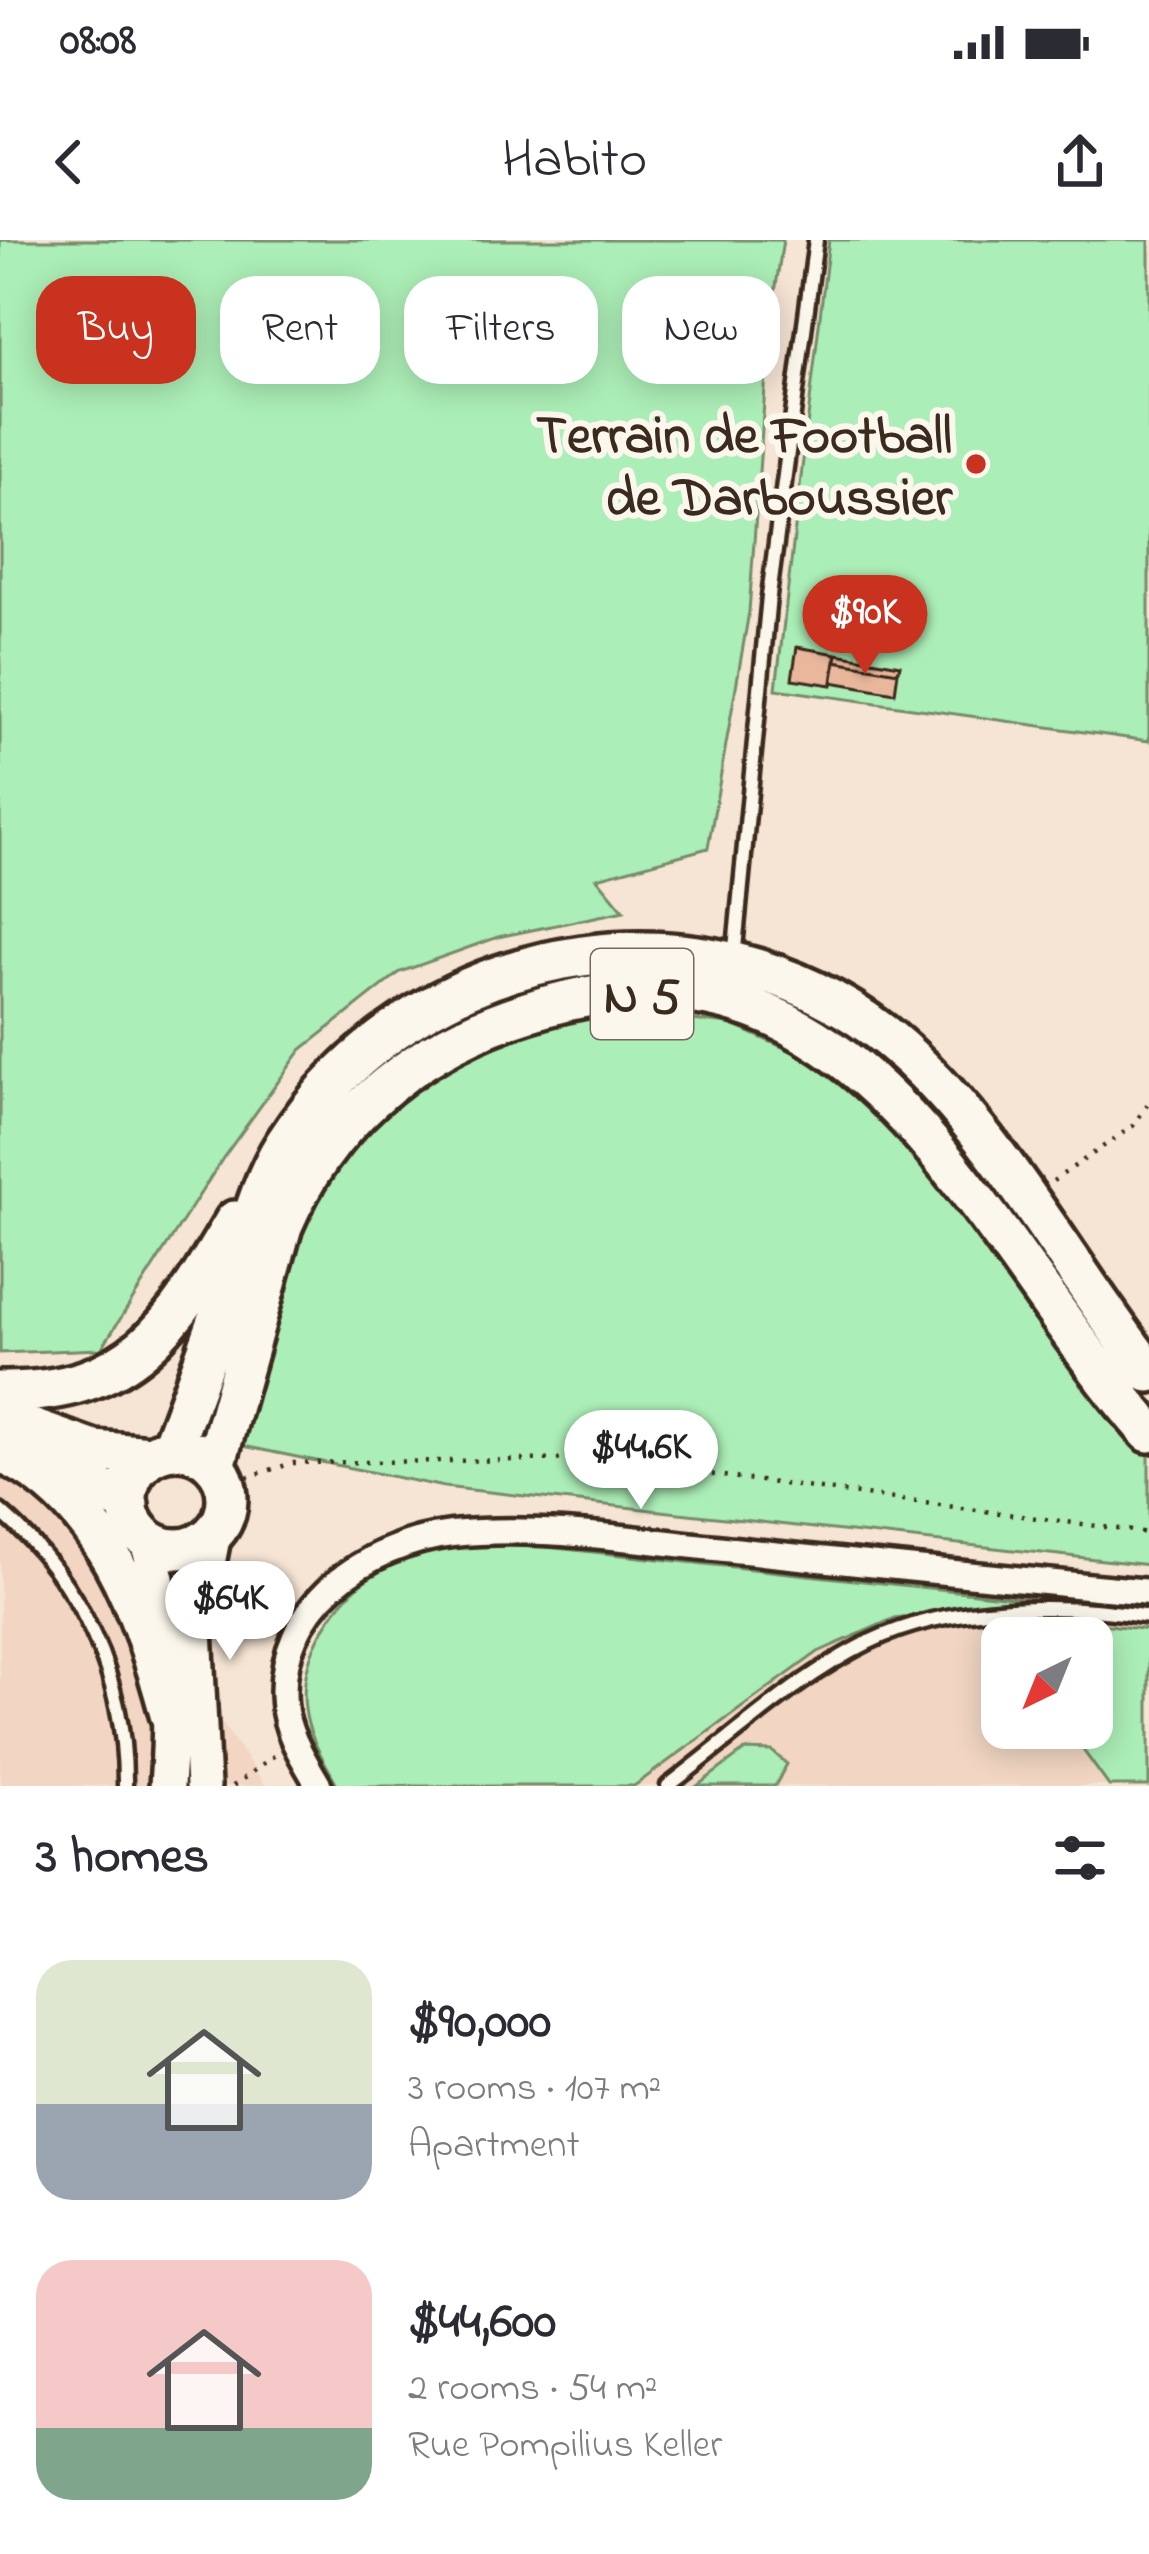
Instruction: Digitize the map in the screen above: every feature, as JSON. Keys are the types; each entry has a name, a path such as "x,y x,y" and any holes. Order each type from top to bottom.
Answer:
{"main road":[{"name":"N 5","path":"160,1453 268,1173 315,1099 359,1054 440,998 537,963 614,954 734,961 796,983 894,1044 931,1079 1028,1197 1149,1372"},
{"name":"N 5","path":"219,1475 282,1226 298,1190 348,1120 434,1050 546,1005 627,994 691,993 738,1001 820,1041 874,1082 942,1154 1109,1387 1149,1432"},
{"path":"0,1393 78,1386 151,1346 182,1312 268,1173"},
{"path":"0,1418 94,1451 195,1452 219,1475 226,1507 214,1533 195,1629 202,1786"},
{"path":"0,1436 71,1468 136,1521 180,1549 214,1533"},
{"path":"0,1452 34,1472 96,1534 142,1621 170,1714"},
{"path":"160,1453 136,1469 136,1521 160,1593 170,1714 167,1786"}],"street":[{"path":"319,1786 294,1742 284,1704 287,1661 304,1619 332,1585 363,1561 448,1534 500,1532 674,1544 1149,1592"}],"lane":[{"path":"734,961 769,596 816,240"},
{"path":"0,1511 67,1583 100,1643 122,1731 125,1786"},
{"path":"668,1786 828,1666 918,1622 1051,1609 1149,1617"}],"path":[{"path":"1028,1197 1115,1141 1149,1103"},
{"path":"219,1475 293,1463 596,1459 1149,1534"},
{"path":"233,1786 294,1742"}],"shaded area":[{"path":"0,1471 58,1507 112,1566 266,1786 0,1786"},
{"path":"482,1540 1032,1599 1149,1603 1149,1786 338,1786 315,1743 304,1707 312,1649 345,1600 382,1569"}],"green space":[{"path":"0,240 783,240 778,276 622,276 622,384 765,384 749,612 708,848 597,878 624,911 498,937 400,972 301,1050 223,1158 101,1349 0,1353"},
{"name":"Terrain de Football de Darboussier","path":"829,240 1149,240 1149,741 776,689"},
{"path":"644,1015 730,1024 809,1059 895,1127 1149,1453 1149,1565 444,1487 233,1444 305,1211 380,1111 452,1056 545,1019"},
{"path":"482,1540 1032,1599 895,1618 818,1652 634,1786 338,1786 313,1739 305,1709 308,1668 324,1628 350,1594 383,1568 419,1553"},
{"path":"1113,1625 1149,1630 1149,1786 1109,1786 1082,1749 1113,1749"},
{"path":"745,1750 772,1751 787,1764 775,1786 697,1786"}],"building":[{"path":"797,647 837,654 832,685 792,679"},
{"path":"837,654 900,665 898,672 835,661"},
{"path":"835,661 898,672 895,693 832,682"}],"place":[{"name":"Terrain de Football de Darboussier","path":"976,464"}]}
